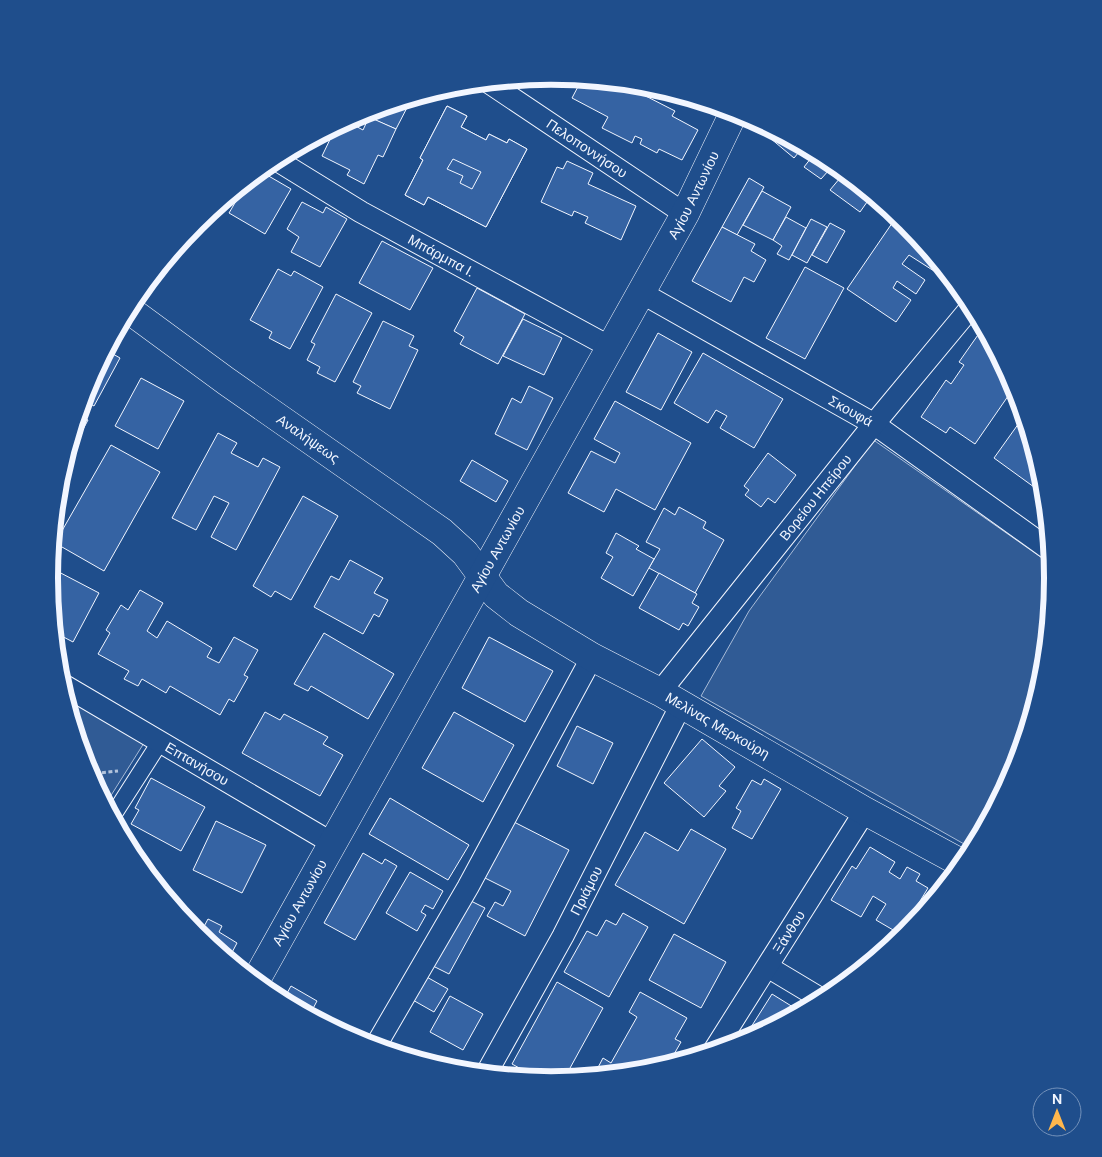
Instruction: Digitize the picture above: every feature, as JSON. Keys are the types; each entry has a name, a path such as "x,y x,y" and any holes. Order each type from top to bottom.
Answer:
{"street":[{"name":"Πελοποννήσου","path":"497,88 685,214"},
{"name":"Αγίου Αντωνίου","path":"259,976 685,214 731,119"},
{"name":"Μπάρμπα Ι.","path":"283,164 361,212 610,347"},
{"name":"Σκουφά","path":"640,292 874,424 1043,545"},
{"name":"Βορείου Ηπείρου","path":"671,698 874,424 967,313"},
{"name":"Αναλήψεως","path":"135,314 226,381 442,532 458,546 482,576"},
{"name":"Μελίνας Μερκούρη","path":"482,576 507,605 592,656 671,698 865,811 956,860"},
{"path":"379,1041 468,887 592,656"},
{"name":"Επτανήσου","path":"70,689 332,843"},
{"name":"Πριάμου","path":"489,1068 563,936 671,698"},
{"path":"116,811 160,742"},
{"name":"Ξάνθου","path":"719,1042 865,811"},
{"path":"768,967 815,995"}],"shaded area":[{"path":"865,434 1043,559 1043,611 1040,643 1028,706 1007,767 994,797 966,845 701,696 749,611 868,448"},
{"path":"73,700 144,743 109,799 95,767"}],"building":[{"path":"578,86 639,93 675,111 672,116 698,130 682,160 659,149 657,153 640,144 642,139 635,136 632,143 602,128 608,117 572,98"},
{"path":"408,106 396,129 372,119"},
{"path":"447,106 467,116 461,127 486,140 489,134 507,143 509,139 527,149 486,227 428,197 424,205 405,195 423,160 420,158"},
{"path":"447,106 467,116 461,127 486,140 489,134 507,143 509,139 527,149 486,227 428,197 424,205 405,195 423,160 420,158","holes":["453,159 481,172 472,189 460,183 463,176 447,169"]},
{"path":"373,119 396,129 383,157 378,155 364,184 347,175 350,170 322,156 331,137 355,126 363,130 367,121"},
{"path":"766,135 799,152 794,158"},
{"path":"810,159 829,171 821,179 804,167"},
{"path":"567,161 593,173 588,184 636,206 621,240 585,223 588,217 574,211 572,216 541,202 557,167 563,169"},
{"path":"267,175 291,189 265,234 229,213 238,197"},
{"path":"749,178 764,187 737,235 722,227"},
{"path":"840,179 868,201 860,212 830,190"},
{"path":"762,191 791,207 773,240 743,225"},
{"path":"302,202 323,213 326,207 347,219 320,267 291,252 299,237 287,229"},
{"path":"786,217 806,228 789,260 777,254 782,246 773,240"},
{"path":"811,219 827,227 807,263 792,255"},
{"path":"830,223 845,231 827,263 812,255"},
{"path":"892,223 935,269 934,271 909,255 902,264 925,280 916,294 897,281 893,288 911,300 896,322 847,289"},
{"path":"722,227 755,244 751,251 766,260 754,282 744,277 731,302 692,281"},
{"path":"382,241 433,268 410,310 359,283"},
{"path":"805,267 844,288 805,359 766,338"},
{"path":"278,269 291,276 294,271 323,287 290,349 269,338 272,332 250,320"},
{"path":"477,288 525,314 498,364 460,344 464,337 454,331"},
{"path":"336,294 372,313 335,382 317,373 320,367 307,360 315,344 311,342"},
{"path":"523,319 562,338 544,375 503,356"},
{"path":"383,321 414,336 409,346 418,350 390,409 357,393 361,386 353,382"},
{"path":"658,333 692,352 661,410 626,392"},
{"path":"979,334 994,360 1009,395 975,444 950,427 946,433 921,417 946,380 951,384 964,365 959,362"},
{"path":"112,353 120,358 94,406 90,404"},
{"path":"703,353 783,399 754,448 720,428 727,416 716,410 708,423 674,403"},
{"path":"141,378 184,401 158,449 115,426"},
{"path":"529,386 553,398 527,450 495,434 512,398 521,403"},
{"path":"615,401 691,443 655,510 616,489 604,512 568,493 591,451 615,463 620,453 594,439"},
{"path":"85,418 88,420 78,439"},
{"path":"1019,423 1028,451 1036,488 994,458"},
{"path":"218,433 237,443 231,453 258,467 263,458 280,467 236,550 211,537 229,503 214,496 196,530 172,518"},
{"path":"111,445 160,472 104,571 59,545 60,534"},
{"path":"768,453 796,475 775,503 768,498 761,507 745,495 749,490 744,486"},
{"path":"472,460 508,481 496,502 460,481"},
{"path":"303,496 338,516 291,600 275,591 271,597 253,586"},
{"path":"679,507 706,522 703,528 724,540 695,593 649,568 660,549 646,542 664,508 675,515"},
{"path":"616,533 639,546 636,549 654,559 633,596 601,578 613,557 606,553"},
{"path":"350,560 383,578 374,593 388,600 379,617 374,614 363,634 314,607 331,576 339,580"},
{"path":"58,572 99,593 73,642 61,636"},
{"path":"659,573 697,594 692,603 699,607 688,626 683,623 679,630 639,608"},
{"path":"140,590 163,603 147,631 157,638 167,621 212,648 207,657 219,663 234,637 258,650 244,675 248,677 234,702 229,699 220,715 170,686 166,693 142,679 138,686 124,679 129,671 98,654 110,633 106,630 121,605 128,610"},
{"path":"324,633 394,674 368,719 311,686 308,691 294,684"},
{"path":"489,637 553,671 525,722 462,688"},
{"path":"265,712 280,720 284,714 328,737 323,744 343,755 320,796 242,753"},
{"path":"454,712 514,745 483,802 422,768"},
{"path":"577,726 613,743 593,784 557,766"},
{"path":"702,739 735,767 719,786 726,791 704,817 664,783"},
{"path":"151,778 205,807 181,851 131,824 139,810 135,808"},
{"path":"764,779 781,789 752,839 732,828 741,811 736,808 752,780 761,785"},
{"path":"390,798 469,845 448,880 369,834"},
{"path":"216,821 266,845 242,893 193,870"},
{"path":"514,822 569,850 525,936 487,916 495,902 503,906 511,891 485,878"},
{"path":"691,829 726,849 684,924 615,885 645,832 678,851"},
{"path":"870,847 895,862 889,872 900,879 907,867 920,874 916,881 928,888 912,915 895,931 876,920 886,904 873,896 861,917 831,900 852,866 856,869"},
{"path":"363,853 382,864 385,859 397,866 355,940 324,923"},
{"path":"410,872 443,891 433,909 425,905 421,912 426,915 417,931 386,913"},
{"path":"467,899 485,908 449,974 431,965"},
{"path":"623,913 648,927 609,997 564,972 587,931 597,936 606,920 616,925"},
{"path":"208,919 222,926 219,932 237,943 231,954 226,950 203,928"},
{"path":"674,934 726,962 701,1008 649,980"},
{"path":"425,976 448,989 434,1012 411,999"},
{"path":"557,982 603,1008 568,1071 525,1071 512,1064"},
{"path":"291,986 317,1001 312,1010 286,995"},
{"path":"640,992 687,1018 675,1039 681,1042 673,1057 647,1063 597,1070 603,1058 611,1063 637,1017 629,1012"},
{"path":"772,994 794,1008 769,1021 749,1030"},
{"path":"450,996 483,1014 463,1050 430,1032"}]}
